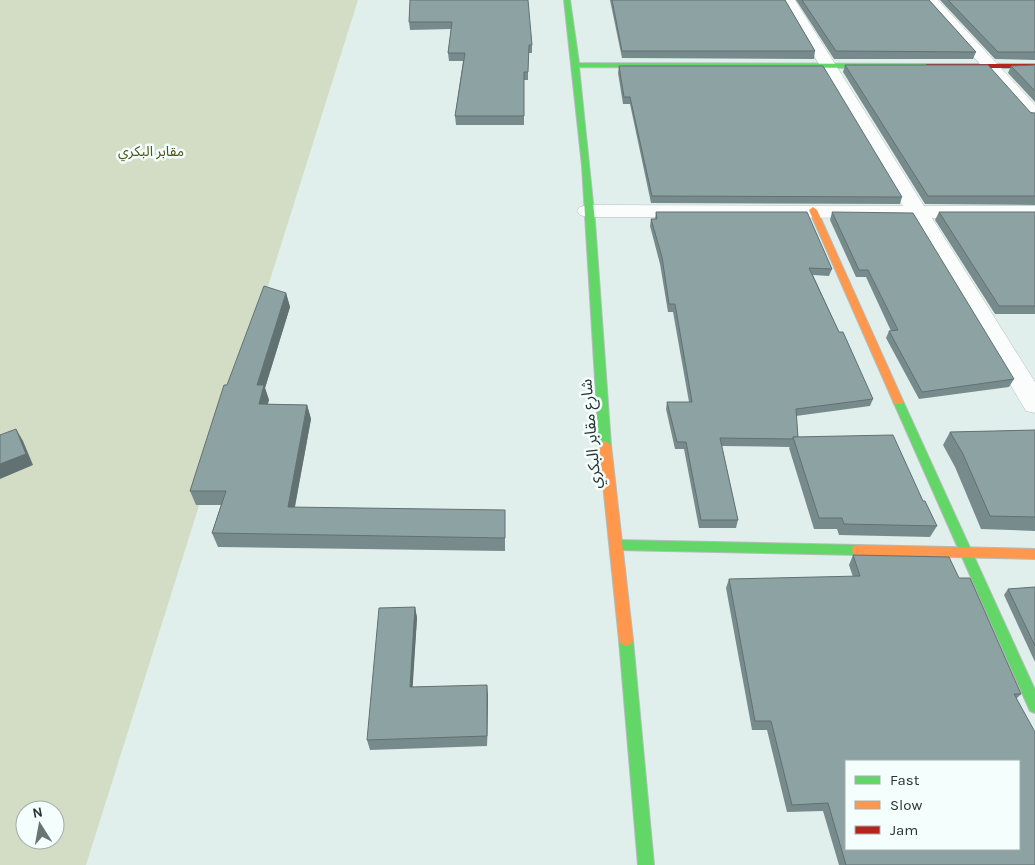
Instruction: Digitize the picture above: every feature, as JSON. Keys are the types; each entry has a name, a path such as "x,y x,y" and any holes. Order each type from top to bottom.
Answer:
{"street":[{"name":"شارع مقابر البكري","path":"567,0 577,65 587,211 598,318 605,444 617,545 646,865"},
{"path":"788,0 1035,404"},
{"path":"930,0 1035,115"},
{"path":"577,65 1035,66"},
{"path":"813,210 1035,706"},
{"path":"587,211 916,210 1035,212"},
{"path":"617,545 1035,554"}],"green space":[{"name":"مقابر البكري","path":"0,0 358,0 86,865 0,865"}],"building":[{"path":"410,0 528,0 532,45 529,45 528,72 524,72 524,116 455,116 465,53 448,53 452,22 409,22"},
{"path":"612,0 785,0 815,51 622,51"},
{"path":"802,0 929,0 976,52 836,51"},
{"path":"948,0 1035,0 1035,52 998,52"},
{"path":"845,65 988,65 1031,113 1035,113 1035,196 928,196"},
{"path":"1035,65 1035,91 1011,66"},
{"path":"619,66 823,66 902,197 652,196 630,97 624,97"},
{"path":"656,212 807,212 832,269 809,268 839,332 843,332 873,399 796,409 798,437 793,437 793,439 720,438 738,520 701,520 686,442 677,442 667,402 692,402 675,304 669,304 662,257 651,219 657,219"},
{"path":"832,212 913,213 1014,379 922,392 889,331 898,330 868,270 859,270"},
{"path":"939,212 1035,212 1035,306 999,306"},
{"path":"264,286 286,293 257,385 264,385 259,404 307,405 288,507 505,510 505,538 212,533 226,491 190,491 224,385 227,385"},
{"path":"16,429 26,454 0,464 0,435"},
{"path":"1035,430 1035,517 990,516 963,454 950,432"},
{"path":"893,435 923,501 925,501 937,526 844,524 842,518 819,518 793,437"},
{"path":"853,555 949,557 959,578 970,578 1021,694 1014,694 1035,732 1035,865 846,865 828,803 792,805 771,721 755,721 729,579 860,576"},
{"path":"1035,587 1035,646 1008,589"},
{"path":"415,607 410,687 487,685 487,736 367,740 379,608"}],"traffic: fast":[{"path":"567,0 575,55 586,166 605,445"},
{"path":"577,65 927,66"},
{"path":"898,401 1035,706"},
{"path":"617,545 858,550"},
{"path":"626,640 646,865"}],"traffic: slow":[{"path":"813,210 898,401"},
{"path":"605,445 626,640"},
{"path":"858,550 1035,554"}],"traffic: jam":[{"path":"927,66 1035,66"}]}
